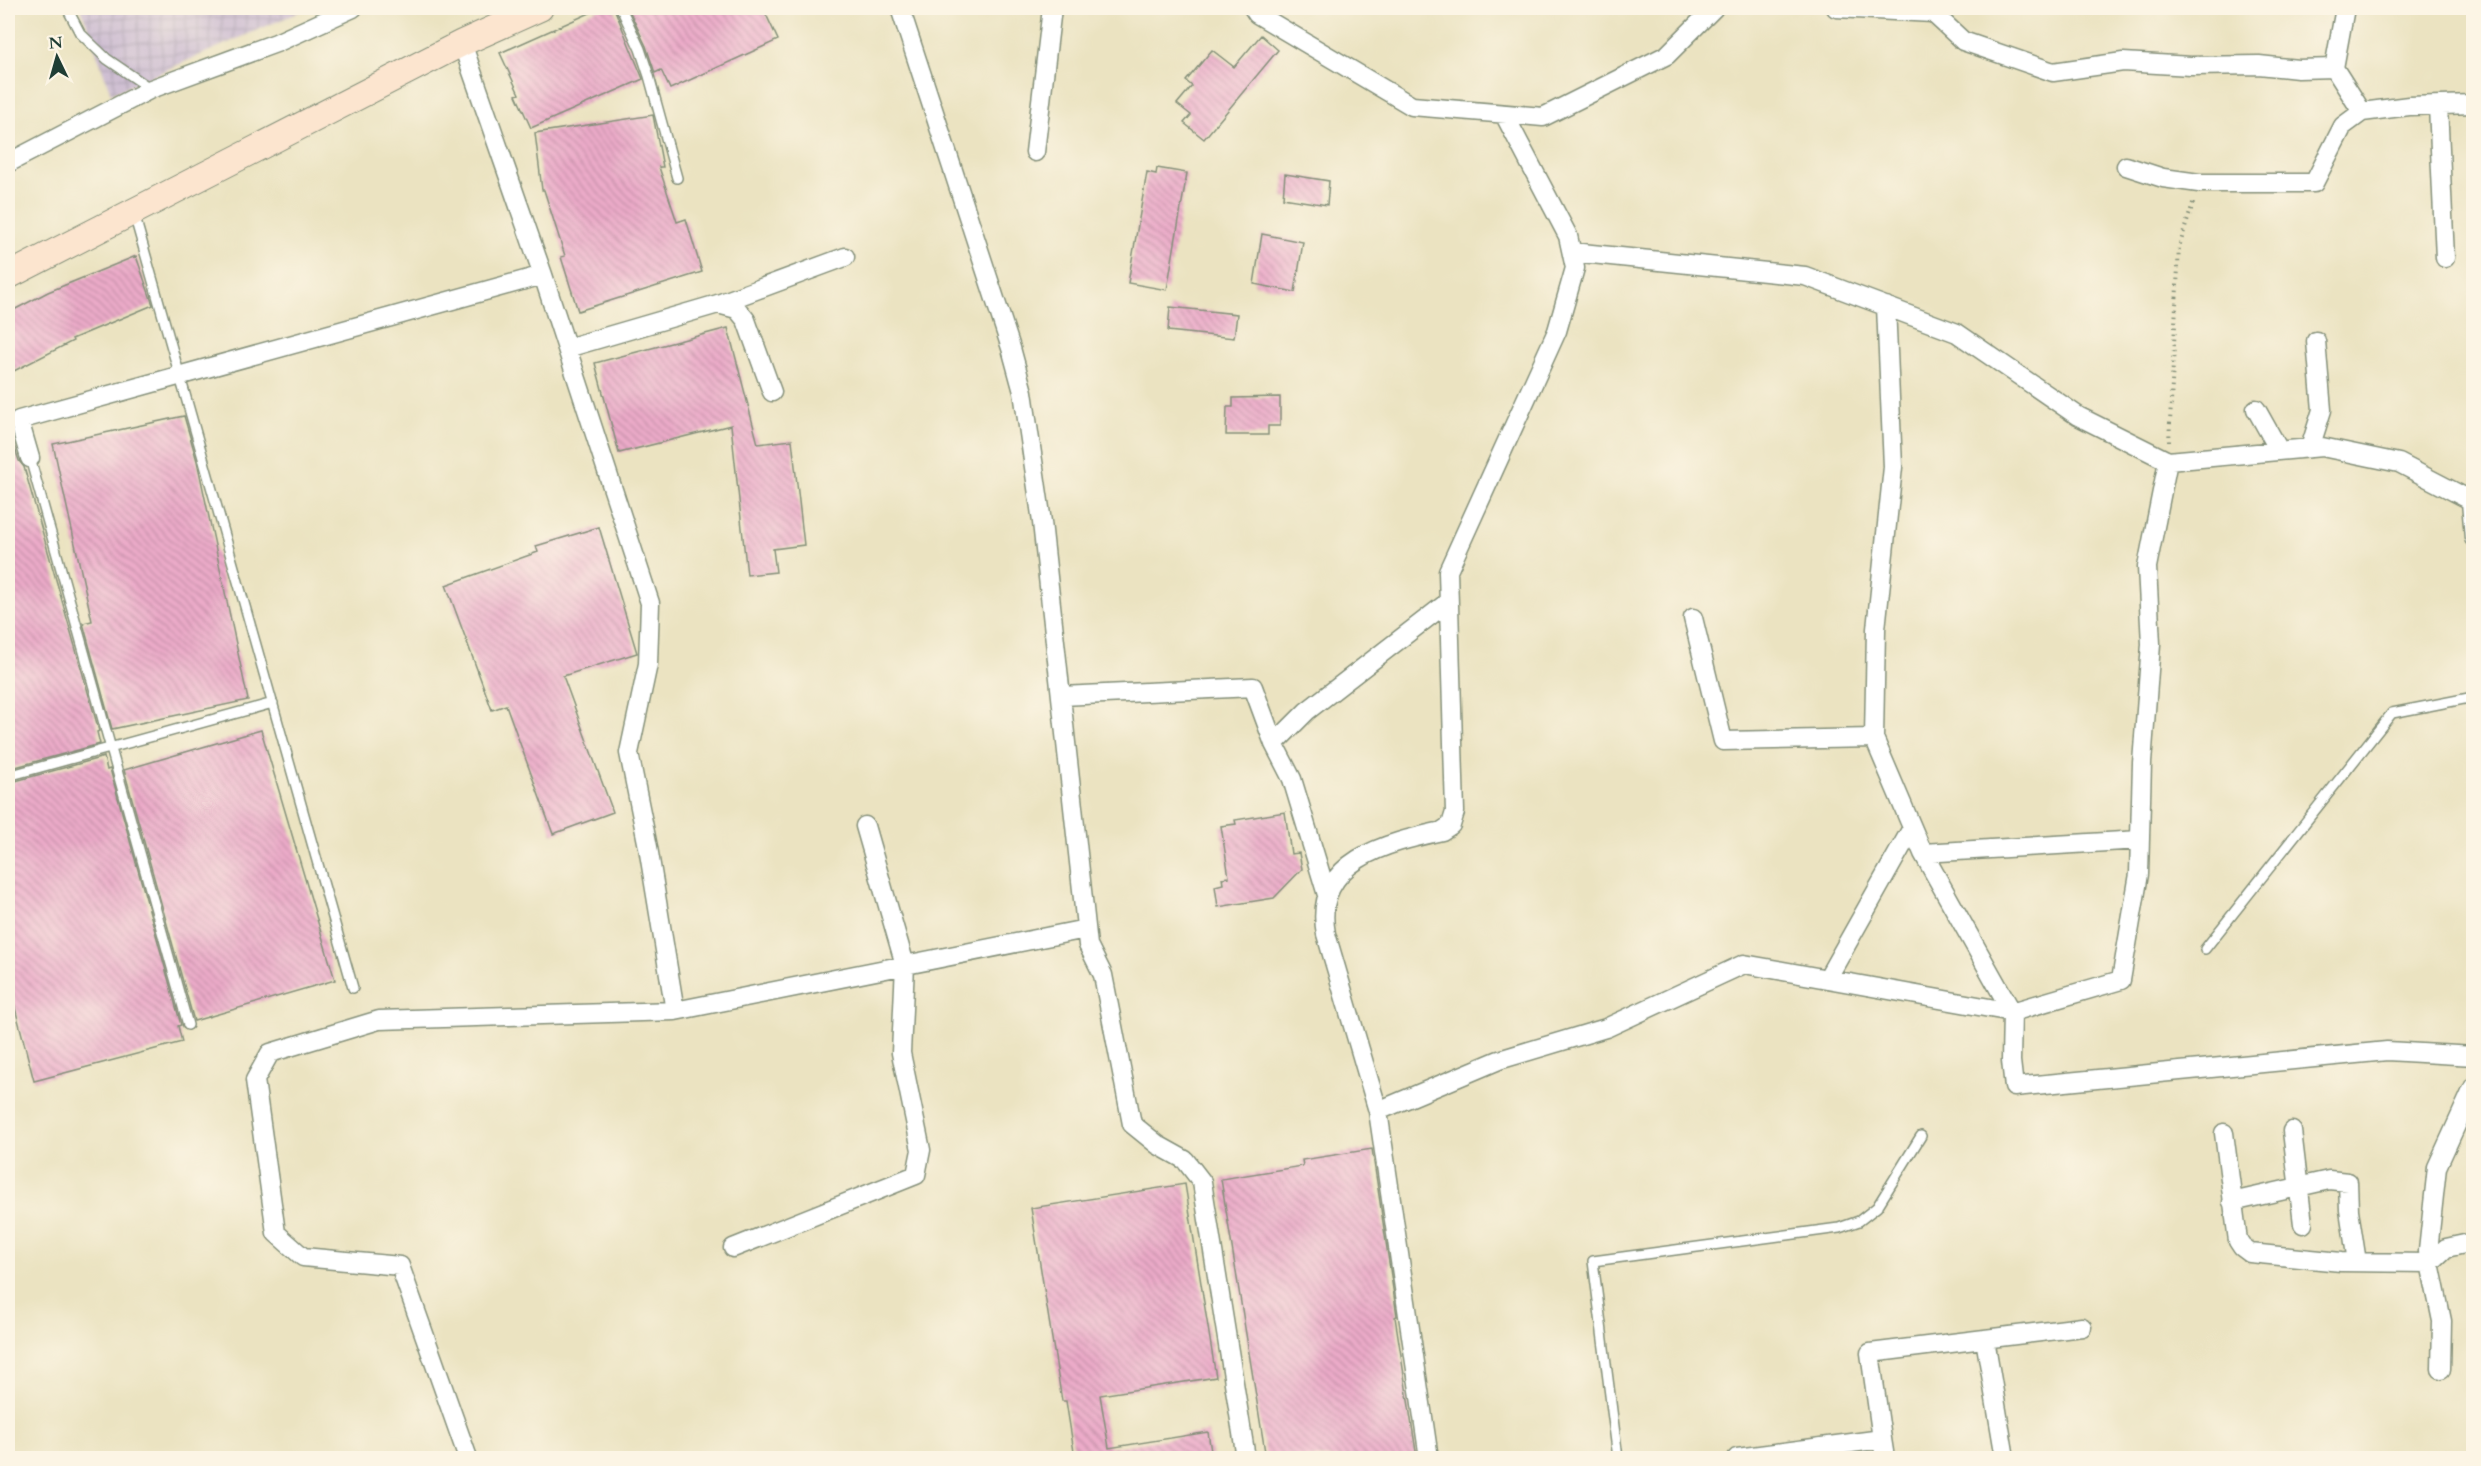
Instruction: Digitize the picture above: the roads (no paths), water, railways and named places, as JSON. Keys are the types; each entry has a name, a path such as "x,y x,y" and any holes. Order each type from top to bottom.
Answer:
{"street":[{"path":"8,163 151,89 276,43 352,8"},
{"path":"8,276 462,43 540,8"},
{"path":"900,8 1011,348 1023,392 1042,522 1088,945 1103,975 1132,1124 1158,1145 1185,1160 1202,1182 1246,1458"},
{"path":"1035,152 1052,8"},
{"path":"1253,8 1257,14 1412,106 1544,117 1667,55 1714,8"},
{"path":"1836,8 1896,9 1933,13 1963,41 2053,72 2123,62 2191,66 2259,65 2298,69 2334,68"},
{"path":"2345,8 2334,68 2362,112"},
{"path":"462,43 543,275 650,603 648,664 629,753 648,847 675,1011"},
{"path":"2126,166 2163,178 2199,183 2314,183 2343,126 2362,112 2409,106 2474,104"},
{"path":"2438,106 2445,258"},
{"path":"1429,1458 1378,1111 1326,934 1323,916 1328,895 1345,868 1371,851 1442,831 1451,825 1455,812 1448,571 1557,331 1575,268 1568,236 1504,114"},
{"path":"1572,252 1805,276 1957,333 2078,416 2168,460 2322,447 2399,463 2472,502 2474,538"},
{"path":"567,348 718,304 845,257"},
{"path":"30,459 19,420 543,275"},
{"path":"718,304 737,309 746,320 772,392"},
{"path":"1886,306 1893,467 1876,629 1874,738 1923,853 2012,1012 2011,1061 2014,1087 2387,1051 2474,1056"},
{"path":"2310,448 2322,410 2316,341"},
{"path":"2256,409 2279,450"},
{"path":"1378,1111 1499,1060 1606,1028 1744,964 2012,1012 2121,980 2139,874 2142,763 2151,644 2147,567 2168,460"},
{"path":"1274,744 1307,711 1449,602"},
{"path":"1693,618 1724,741 1874,738"},
{"path":"1062,696 1253,687 1274,744 1292,780 1328,895"},
{"path":"733,1248 916,1175 921,1150 901,1053 905,965 865,826"},
{"path":"1827,979 1912,828"},
{"path":"1923,853 2140,840"},
{"path":"468,1458 400,1266 303,1257 276,1233 255,1080 270,1053 380,1020 675,1011 1086,929"},
{"path":"2441,1369 2442,1321 2428,1251 2438,1167 2474,1086"},
{"path":"2292,1131 2303,1224"},
{"path":"2223,1133 2238,1241 2250,1253 2357,1262 2430,1263 2446,1248 2474,1242"},
{"path":"2232,1202 2330,1180 2348,1182 2349,1210 2357,1262"},
{"path":"1885,1458 1870,1353 2082,1327"},
{"path":"1985,1339 2005,1458"},
{"path":"1737,1458 1882,1439"}],"lane":[{"path":"67,8 80,33 107,59 151,89"},
{"path":"621,8 646,67 677,178"},
{"path":"133,211 353,988"},
{"path":"30,459 188,1025"},
{"path":"2205,949 2392,713 2474,697"},
{"path":"8,776 273,703"},
{"path":"1618,1458 1593,1261 1839,1228 1859,1221 1877,1207 1921,1136"}]}
